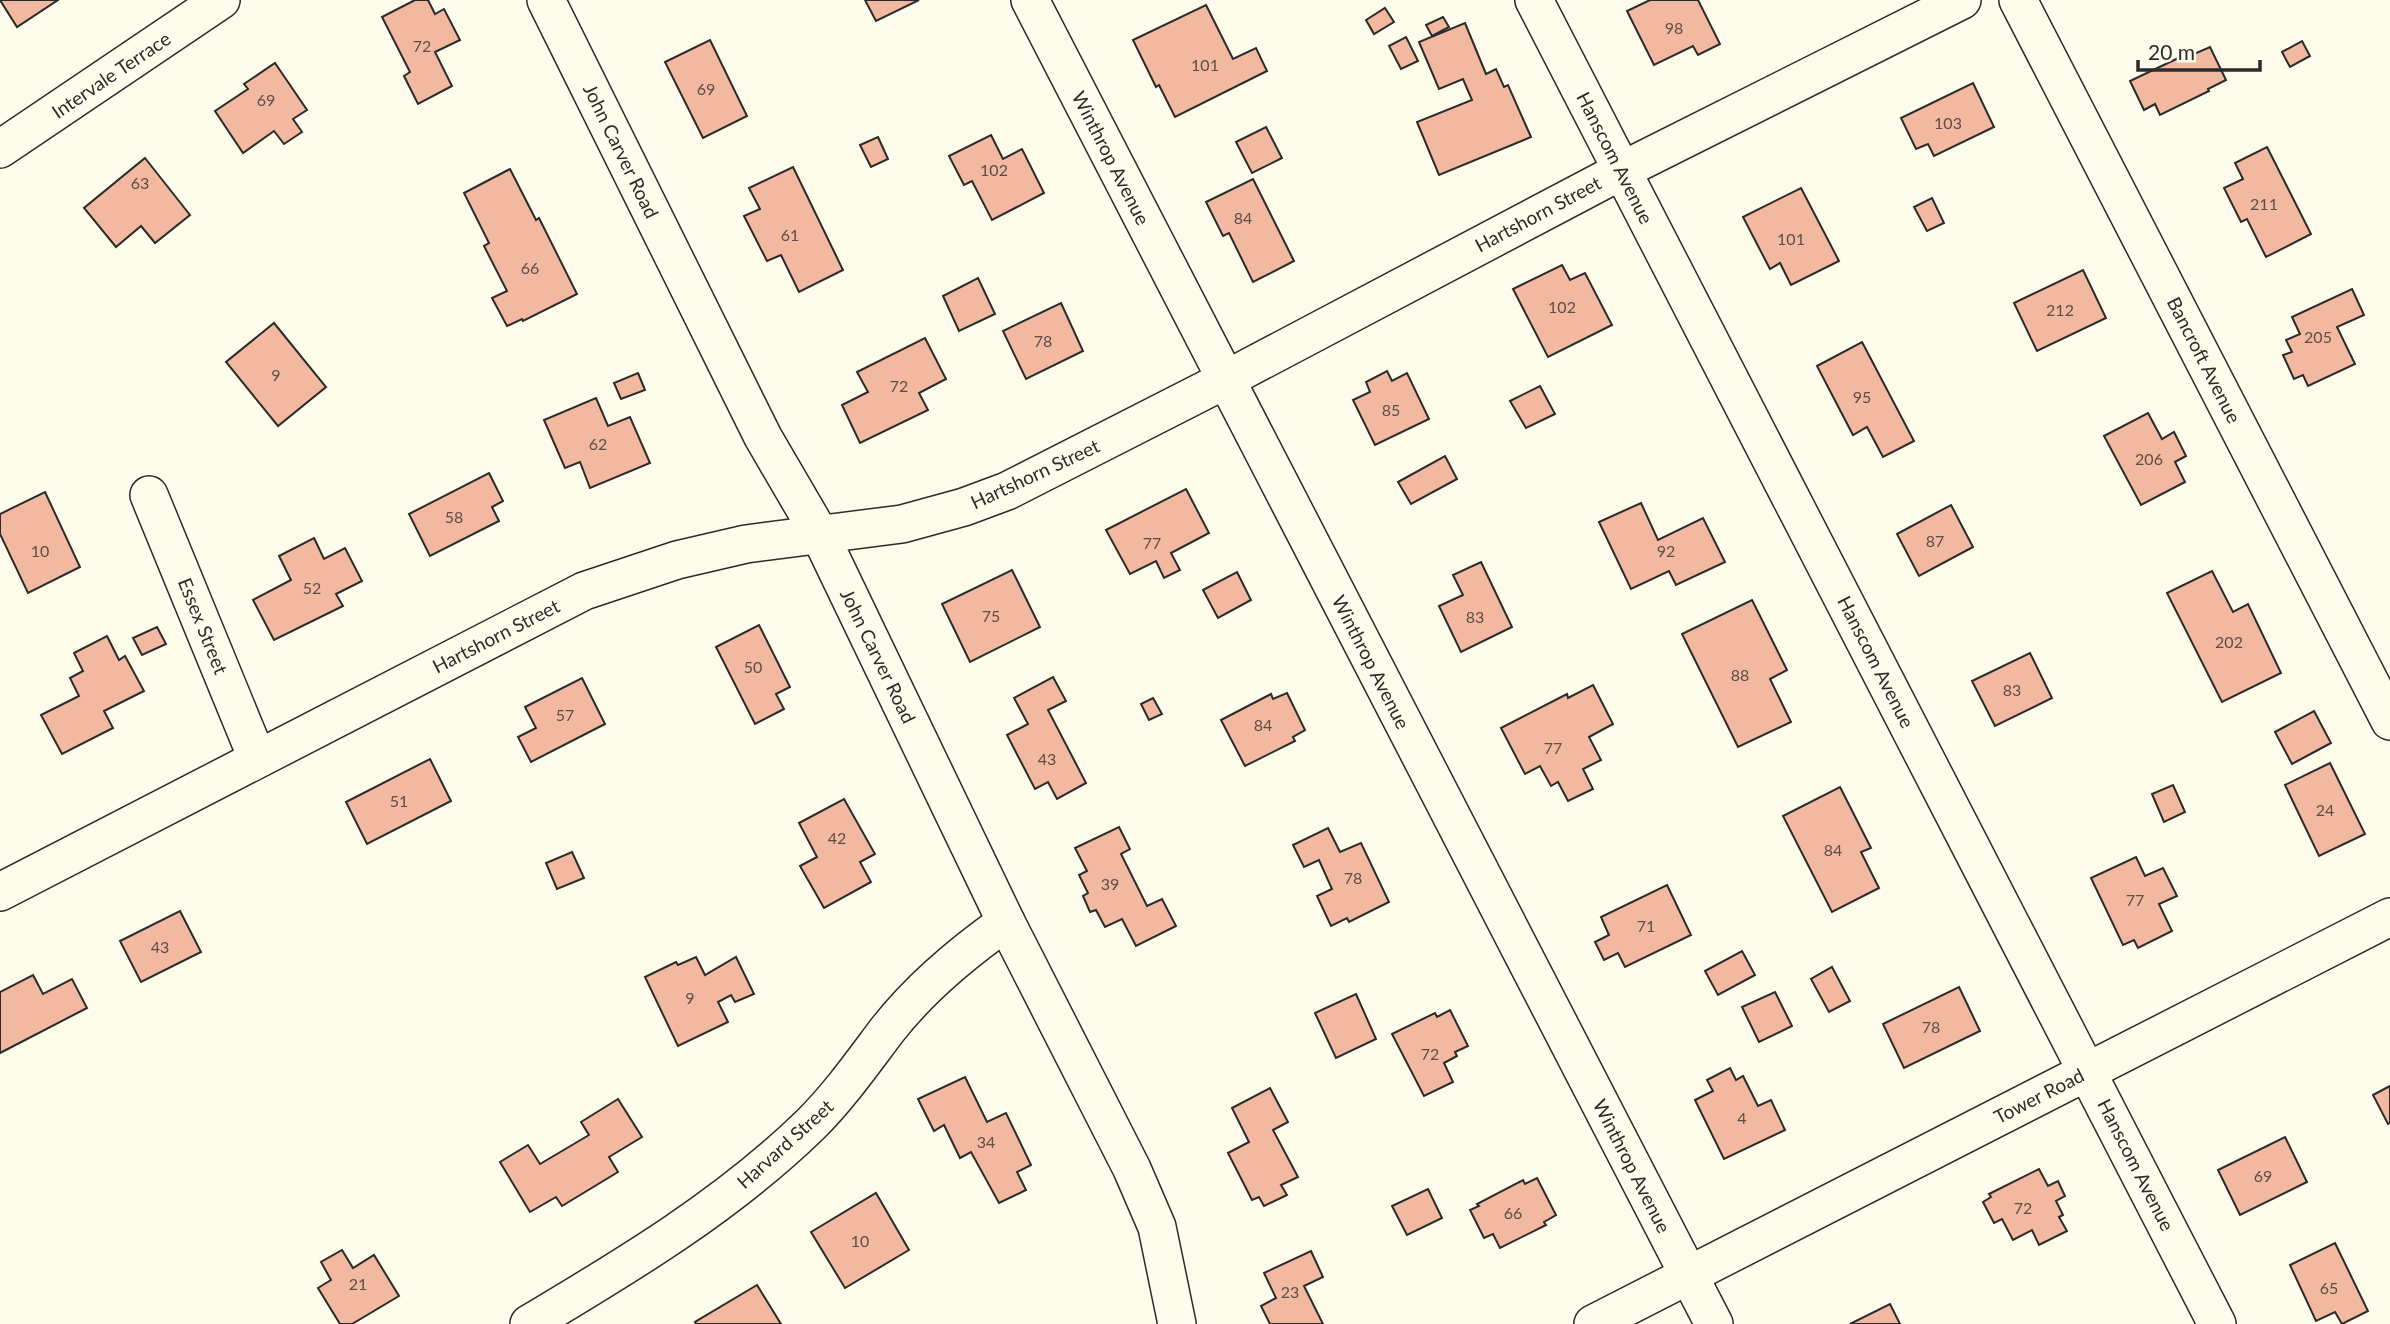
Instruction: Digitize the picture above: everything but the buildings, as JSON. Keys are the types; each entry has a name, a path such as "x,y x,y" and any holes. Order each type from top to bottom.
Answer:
{"street":[{"name":"Intervale Terrace","path":"0,149 221,0"},
{"name":"John Carver Road","path":"546,0 763,437 818,533 1006,922 1150,1207 1162,1246 1177,1324"},
{"name":"Winthrop Avenue","path":"1030,0 1714,1324"},
{"name":"Hanscom Avenue","path":"1534,0 2217,1324"},
{"name":"Hartshorn Street","path":"0,892 584,591 677,560 746,544 818,533 884,527 964,508 1046,473 1621,171 1962,0"},
{"name":"Bancroft Avenue","path":"2018,0 2390,721"},
{"name":"Essex Street","path":"149,495 257,758"},
{"name":"Tower Road","path":"1593,1324 2390,917"},
{"name":"Harvard Street","path":"528,1324 674,1234 755,1174 831,1104 889,1028 921,993 955,959 1006,922"}]}
